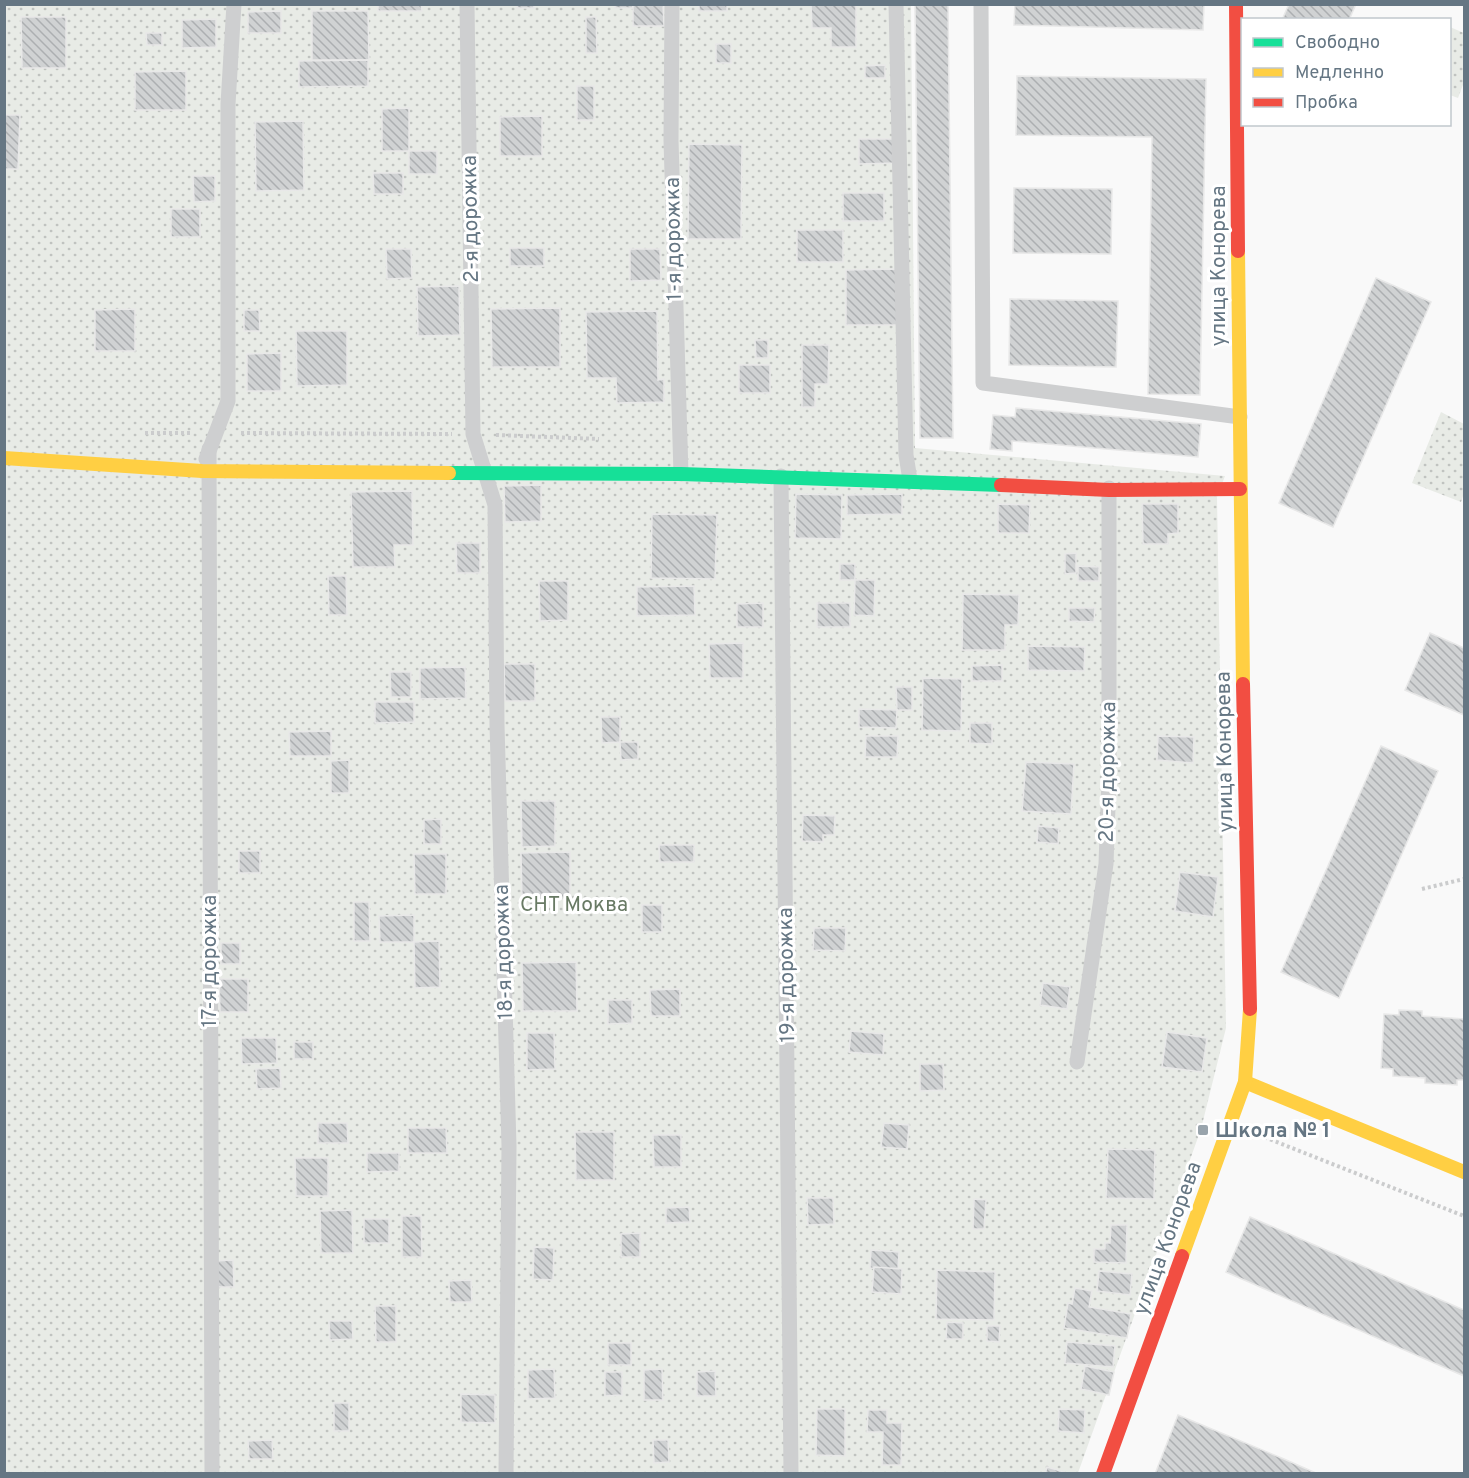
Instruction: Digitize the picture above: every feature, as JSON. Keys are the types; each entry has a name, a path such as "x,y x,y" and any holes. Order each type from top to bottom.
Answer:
{"street":[{"name":"улица Конорева","path":"1103,1473 1245,1082 1250,1010 1239,489 1236,4"},
{"path":"4,458 206,471 487,475 681,474 1239,489"},
{"path":"1245,1082 1464,1172"}],"lane":[{"name":"17-я дорожка","path":"213,1473 206,471 209,449 228,401 228,104 234,4"},
{"name":"2-я дорожка","path":"467,4 473,434"},
{"name":"1-я дорожка","path":"672,4 674,246 681,474"},
{"path":"896,4 906,455 910,480"},
{"path":"981,4 983,383 1239,417"},
{"name":"18-я дорожка","path":"473,434 495,505 497,725 509,1146 506,1473"},
{"name":"19-я дорожка","path":"781,477 791,1473"},
{"name":"20-я дорожка","path":"1077,1062 1106,864 1109,778 1108,485"}],"path":[{"path":"1422,889 1464,879"},
{"path":"1251,1133 1464,1216"}],"green space":[{"name":"СНТ Моква","path":"5,5 911,5 915,448 1225,476 1217,497 1226,1028 1201,1129 1078,1473 5,1474"},
{"path":"1451,27 1464,33 1464,82 1458,98 1451,95"},
{"path":"1441,412 1464,424 1464,493 1461,502 1412,483"}],"building":[{"path":"378,4 421,4 422,11 378,11"},
{"path":"517,4 534,4 534,8 517,8"},
{"path":"615,4 633,4 633,8 615,8"},
{"path":"633,4 663,4 664,26 633,26"},
{"path":"699,4 727,4 727,11 699,11"},
{"path":"811,4 856,4 856,47 831,47 831,28 812,28"},
{"path":"915,4 948,4 953,438 920,438"},
{"path":"1015,4 1204,4 1203,30 1014,25"},
{"path":"1289,4 1356,4 1350,18 1283,18"},
{"path":"281,11 281,33 248,33 248,12"},
{"path":"312,11 368,11 369,60 312,60"},
{"path":"21,17 66,17 66,68 22,68"},
{"path":"586,17 596,17 597,53 586,53"},
{"path":"216,19 216,47 182,48 182,20"},
{"path":"146,33 162,33 162,45 147,45"},
{"path":"716,44 731,44 731,63 716,63"},
{"path":"368,60 368,86 299,87 299,61"},
{"path":"885,65 885,78 865,78 865,66"},
{"path":"186,71 186,110 135,110 135,72"},
{"path":"1017,76 1206,79 1200,395 1148,394 1152,137 1016,135"},
{"path":"577,86 594,86 594,120 577,120"},
{"path":"409,108 409,151 382,151 382,109"},
{"path":"4,115 20,115 18,169 4,169"},
{"path":"542,116 542,156 500,156 500,117"},
{"path":"303,121 304,190 256,191 255,122"},
{"path":"859,139 894,139 894,163 859,164"},
{"path":"689,144 742,145 741,239 688,239"},
{"path":"409,151 437,151 437,174 409,174"},
{"path":"373,173 403,173 403,194 374,194"},
{"path":"193,176 215,176 215,201 194,202"},
{"path":"1014,188 1112,189 1111,254 1013,253"},
{"path":"843,193 884,193 884,221 843,221"},
{"path":"171,209 200,209 200,237 171,237"},
{"path":"797,230 843,230 843,262 797,262"},
{"path":"510,248 544,248 544,266 510,266"},
{"path":"386,249 411,249 412,278 387,279"},
{"path":"630,249 660,249 661,280 630,281"},
{"path":"898,269 898,325 846,325 846,270"},
{"path":"1376,278 1431,302 1333,527 1279,503"},
{"path":"459,286 460,335 418,336 417,287"},
{"path":"1010,299 1118,301 1116,367 1009,365"},
{"path":"560,308 560,367 492,367 491,309"},
{"path":"135,309 135,351 95,351 95,310"},
{"path":"244,310 259,310 260,331 244,331"},
{"path":"657,311 658,380 664,379 664,402 617,403 616,378 587,378 586,312"},
{"path":"296,331 347,331 347,385 297,386"},
{"path":"755,340 768,340 768,358 756,358"},
{"path":"802,345 829,345 828,384 815,384 815,407 802,407"},
{"path":"281,353 281,391 247,391 247,354"},
{"path":"739,365 770,365 770,393 739,393"},
{"path":"1016,408 1201,424 1198,457 1012,441 1012,451 990,449 993,415 1015,417"},
{"path":"541,485 541,521 505,522 504,486"},
{"path":"412,491 413,545 394,545 395,567 353,567 351,492"},
{"path":"796,494 842,495 841,539 795,538"},
{"path":"902,494 902,514 847,515 847,495"},
{"path":"998,504 1030,505 1029,533 998,533"},
{"path":"1142,504 1178,504 1178,533 1168,534 1168,544 1143,544"},
{"path":"652,514 717,515 715,579 651,578"},
{"path":"456,543 480,543 480,573 457,573"},
{"path":"1076,553 1076,573 1065,574 1065,554"},
{"path":"840,564 855,564 855,580 840,580"},
{"path":"1078,566 1099,567 1099,581 1078,581"},
{"path":"328,576 346,576 347,615 329,615"},
{"path":"855,580 875,580 874,616 854,615"},
{"path":"539,581 568,581 568,620 540,621"},
{"path":"694,586 695,615 637,616 637,587"},
{"path":"963,594 1019,595 1018,625 1005,625 1005,650 962,650"},
{"path":"763,603 763,627 737,627 737,604"},
{"path":"817,603 850,603 850,627 817,627"},
{"path":"1069,608 1095,608 1094,622 1069,621"},
{"path":"1430,633 1464,648 1464,715 1405,690"},
{"path":"743,643 743,678 710,678 709,644"},
{"path":"1028,646 1085,647 1084,671 1028,670"},
{"path":"504,664 535,664 535,701 505,701"},
{"path":"1002,665 1002,681 972,681 972,666"},
{"path":"465,667 466,698 420,699 420,668"},
{"path":"390,672 411,672 411,697 391,697"},
{"path":"923,678 962,679 961,731 922,730"},
{"path":"896,687 912,687 912,710 897,710"},
{"path":"375,702 414,702 414,722 375,723"},
{"path":"859,709 897,710 896,728 859,727"},
{"path":"601,717 620,717 620,742 602,743"},
{"path":"970,723 992,723 992,744 970,743"},
{"path":"331,731 331,756 290,756 289,732"},
{"path":"866,736 898,736 897,757 865,757"},
{"path":"1158,736 1194,737 1193,763 1157,760"},
{"path":"620,742 638,742 638,759 621,760"},
{"path":"1381,746 1438,771 1339,998 1281,972"},
{"path":"349,760 349,793 331,793 331,761"},
{"path":"1026,762 1074,764 1071,814 1022,811"},
{"path":"521,801 555,801 555,846 522,847"},
{"path":"803,815 835,816 834,835 823,835 823,842 802,841"},
{"path":"441,819 441,844 424,844 424,820"},
{"path":"1038,826 1059,828 1058,844 1037,842"},
{"path":"659,845 694,845 694,862 660,862"},
{"path":"239,851 260,851 260,873 239,873"},
{"path":"570,852 570,899 522,900 521,853"},
{"path":"414,854 446,854 446,894 415,894"},
{"path":"1180,872 1218,877 1213,917 1175,911"},
{"path":"354,902 369,902 370,941 354,941"},
{"path":"642,905 662,905 662,932 642,932"},
{"path":"414,915 414,942 380,942 379,916"},
{"path":"814,928 846,928 845,951 813,950"},
{"path":"439,941 440,987 415,988 414,942"},
{"path":"221,943 240,943 240,964 221,964"},
{"path":"576,962 577,1011 523,1011 522,963"},
{"path":"219,979 248,979 248,1012 220,1012"},
{"path":"1043,983 1070,987 1067,1009 1040,1005"},
{"path":"680,989 680,1016 651,1016 650,990"},
{"path":"608,1000 632,1000 632,1023 608,1024"},
{"path":"1399,1010 1422,1011 1422,1016 1464,1019 1464,1080 1457,1080 1457,1085 1425,1083 1425,1078 1393,1076 1393,1069 1381,1068 1384,1014 1399,1015"},
{"path":"851,1031 884,1034 883,1055 849,1052"},
{"path":"1167,1032 1207,1038 1202,1072 1162,1067"},
{"path":"527,1033 554,1033 555,1069 527,1070"},
{"path":"241,1038 276,1038 277,1063 242,1064"},
{"path":"294,1042 313,1042 313,1059 294,1059"},
{"path":"920,1064 943,1064 944,1090 920,1091"},
{"path":"280,1068 281,1088 257,1089 256,1069"},
{"path":"318,1123 347,1123 348,1143 318,1143"},
{"path":"884,1123 909,1125 907,1149 881,1147"},
{"path":"408,1128 446,1128 447,1153 408,1153"},
{"path":"575,1132 614,1132 614,1180 576,1180"},
{"path":"653,1135 681,1135 681,1167 654,1167"},
{"path":"1108,1149 1155,1150 1154,1199 1106,1198"},
{"path":"367,1153 399,1153 399,1171 367,1172"},
{"path":"295,1158 328,1158 328,1196 296,1196"},
{"path":"807,1198 833,1198 834,1224 808,1225"},
{"path":"974,1199 986,1200 984,1229 973,1229"},
{"path":"689,1207 690,1222 666,1223 666,1208"},
{"path":"352,1210 353,1253 321,1253 320,1211"},
{"path":"402,1216 421,1216 422,1257 402,1257"},
{"path":"1250,1217 1464,1310 1464,1376 1226,1272"},
{"path":"364,1219 389,1219 389,1243 364,1243"},
{"path":"1111,1225 1127,1225 1126,1263 1094,1262 1094,1249 1105,1249 1105,1243 1110,1243"},
{"path":"640,1233 640,1257 621,1257 621,1234"},
{"path":"534,1247 554,1248 553,1280 533,1279"},
{"path":"871,1250 899,1252 898,1269 870,1268"},
{"path":"233,1260 234,1287 215,1287 215,1261"},
{"path":"874,1267 902,1269 901,1294 872,1292"},
{"path":"937,1270 995,1272 994,1320 936,1319"},
{"path":"1099,1271 1132,1274 1130,1295 1097,1291"},
{"path":"471,1280 472,1302 450,1302 449,1281"},
{"path":"1075,1288 1092,1291 1089,1307 1131,1314 1127,1338 1064,1328 1068,1303 1072,1304"},
{"path":"375,1306 396,1306 396,1342 376,1342"},
{"path":"329,1321 352,1321 353,1339 330,1340"},
{"path":"947,1322 963,1323 963,1339 946,1339"},
{"path":"987,1326 1000,1326 999,1342 987,1341"},
{"path":"1067,1342 1115,1346 1113,1367 1065,1363"},
{"path":"608,1343 631,1343 631,1365 608,1365"},
{"path":"1085,1366 1114,1372 1109,1395 1081,1389"},
{"path":"554,1369 555,1398 528,1399 528,1370"},
{"path":"662,1369 663,1400 644,1400 644,1370"},
{"path":"715,1371 716,1396 697,1396 697,1372"},
{"path":"605,1372 622,1372 622,1395 605,1396"},
{"path":"461,1394 495,1395 495,1423 461,1422"},
{"path":"334,1403 349,1403 349,1431 334,1431"},
{"path":"817,1409 845,1409 845,1456 816,1455"},
{"path":"1059,1409 1085,1410 1084,1433 1058,1431"},
{"path":"868,1410 887,1410 887,1423 902,1423 901,1465 882,1465 883,1432 867,1432"},
{"path":"1178,1415 1284,1459 1318,1474 1155,1474"},
{"path":"272,1440 273,1459 249,1459 248,1441"},
{"path":"653,1440 668,1440 669,1462 654,1463"},
{"path":"1047,1467 1071,1474 1045,1474"}],"traffic: fast":[{"path":"449,473 681,474 1001,485"}],"traffic: slow":[{"path":"1238,251 1243,684"},
{"path":"4,458 202,471 449,473"},
{"path":"1182,1256 1245,1082 1250,1009"},
{"path":"1245,1082 1464,1172"}],"traffic: jam":[{"path":"1236,4 1238,251"},
{"path":"1001,485 1109,490 1240,489"},
{"path":"1243,684 1250,1009"},
{"path":"1103,1474 1182,1256"}],"place":[{"name":"Школа № 1","path":"1203,1130"}]}
